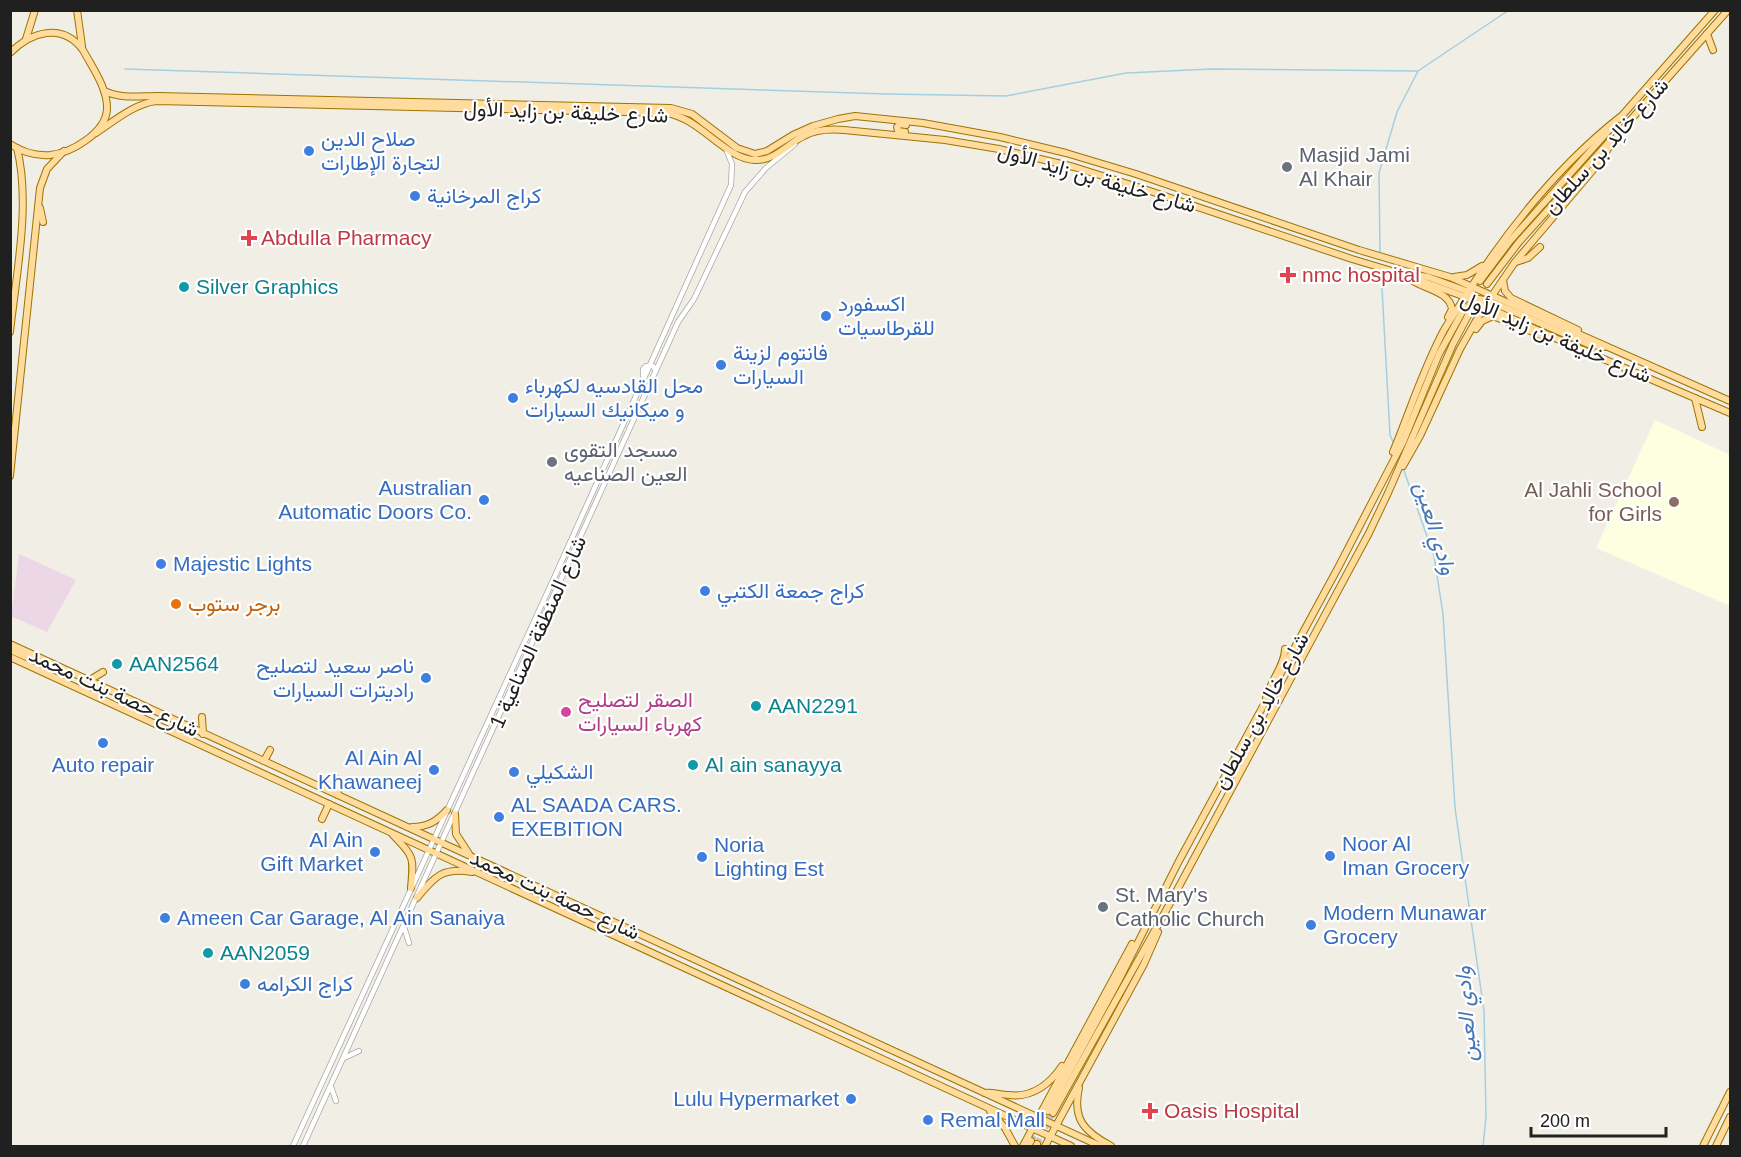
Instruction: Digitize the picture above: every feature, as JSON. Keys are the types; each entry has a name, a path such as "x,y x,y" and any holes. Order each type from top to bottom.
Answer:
{"main road":[{"path":"26,40 35,10"},
{"path":"77,10 83,50 104,91 107,102 107,116 96,133"},
{"name":"شارع خالِد بن سلطان","path":"1715,10 1517,233 1484,283 1728,10"},
{"path":"10,53 26,40 45,33 60,34 73,40 83,50"},
{"path":"1707,34 1713,50"},
{"name":"شارع خليفة بن زايد الأول","path":"104,91 120,97 132,98 169,96 671,108 692,114 737,147 755,154 767,152 806,129 843,117 878,117 936,126 1030,144 1108,165 1359,250 1450,277 1468,292 1591,339 1731,401"},
{"name":"شارع خليفة بن زايد الأول","path":"64,151 129,111 152,102 667,113 690,121 744,158 762,160 774,156 800,138 819,131 838,129 945,140 999,149 1074,167 1404,274"},
{"path":"1430,359 1452,317 1515,224 1591,141 1620,117"},
{"path":"936,126 928,128 900,124 897,128 899,131 935,136 945,140"},
{"path":"1428,411 1469,332 1515,262 1597,165 1620,132"},
{"path":"10,144 42,155 64,151"},
{"path":"10,332 23,205 22,173 17,148"},
{"path":"10,476 40,188 45,173 64,151"},
{"path":"39,202 43,222"},
{"path":"1515,262 1528,258 1540,247"},
{"path":"1450,277 1462,277 1472,273 1488,261"},
{"path":"1404,274 1428,277 1468,292"},
{"path":"1404,274 1418,285 1444,296 1452,306 1435,343 1415,405"},
{"path":"1503,280 1505,291 1511,298 1572,325 1591,339"},
{"name":"شارع خليفة بن زايد الأول","path":"1468,292 1489,300 1566,343 1731,413"},
{"path":"1489,300 1588,344 1614,349"},
{"name":"شارع خالِد بن سلطان","path":"1468,308 1428,411 1388,493 1161,919 1051,1112 1152,913 1379,488 1415,405 1439,354 1468,308"},
{"path":"1447,375 1478,325 1490,316 1495,316 1542,337 1566,343"},
{"path":"1695,398 1702,427"},
{"path":"10,639 24,650"},
{"name":"شارع حصة بنت محمد","path":"10,644 1100,1146"},
{"path":"1263,709 1269,686 1285,657 1285,649"},
{"path":"10,650 44,664 54,665"},
{"name":"شارع حصة بنت محمد","path":"10,657 1071,1146"},
{"path":"88,681 104,672"},
{"path":"202,717 203,734"},
{"path":"264,761 270,750"},
{"path":"336,779 338,795"},
{"path":"322,819 329,804"},
{"path":"407,826 430,824 447,810"},
{"path":"455,814 457,837 471,857"},
{"path":"390,832 405,846 412,857 414,870 411,888"},
{"path":"417,898 434,878 444,872 456,870 481,874"},
{"path":"1023,1146 1152,913"},
{"path":"1045,1146 1148,955 1161,919"},
{"path":"983,1094 993,1092 1018,1095 1033,1092 1053,1078 1073,1055"},
{"path":"1082,1079 1077,1098 1080,1121 1092,1136 1111,1146"},
{"path":"1703,1146 1731,1092"},
{"path":"988,1108 1005,1128 1015,1146"},
{"path":"1716,1146 1731,1117"}],"street":[{"name":"شارع المنطقة الصناعية 1","path":"303,1146 682,315 694,298 745,192 760,173 800,138"},
{"name":"شارع المنطقة الصناعية 1","path":"293,1146 731,184 732,164 725,147"},
{"path":"650,365 656,371"},
{"path":"512,669 512,677 516,681"},
{"path":"404,927 409,943"},
{"path":"344,1058 359,1051"},
{"path":"331,1087 336,1101"}],"shaded area":[{"name":"Al Jahli School for Girls","path":"1655,420 1730,455 1730,606 1596,548"},
{"path":"19,554 76,580 47,632 11,616"}],"waterway":[{"name":"وادي العين","path":"1380,253 1379,173 1397,112 1418,71 1509,10"},
{"path":"125,69 1006,96 1126,73 1211,69 1418,71"},
{"name":"وادي العين","path":"1381,270 1390,435 1394,444"},
{"name":"وادي العين","path":"1403,468 1434,556 1443,614 1455,808 1484,1011 1486,1117 1483,1146"}],"tunnel":[{"path":"1471,310 1487,284"},
{"path":"1031,1141 1048,1111"},
{"path":"1037,1144 1053,1113"}],"place":[{"name":"صلاح الدين لتجارة الإطارات","path":"309,151"},
{"name":"Masjid Jami Al Khair","path":"1287,167"},
{"name":"كراج المرخانية","path":"415,196"},
{"name":"Abdulla Pharmacy","path":"249,238"},
{"name":"nmc hospital","path":"1288,275"},
{"name":"Silver Graphics","path":"184,287"},
{"name":"اكسفورد للقرطاسيات","path":"826,316"},
{"name":"فانتوم لزينة السيارات","path":"721,365"},
{"name":"محل القادسيه لكهرباء و ميكانيك السيارات","path":"513,398"},
{"name":"مسجد التقوى العين الصناعيه","path":"552,462"},
{"name":"Australian Automatic Doors Co.","path":"484,500"},
{"name":"Al Jahli School for Girls","path":"1674,502"},
{"name":"Majestic Lights","path":"161,564"},
{"name":"كراج جمعة الكتبي","path":"705,591"},
{"name":"برجر ستوب","path":"176,604"},
{"name":"AAN2564","path":"117,664"},
{"name":"ناصر سعيد لتصليح راديترات السيارات","path":"426,678"},
{"name":"AAN2291","path":"756,706"},
{"name":"الصقر لتصليح كهرباء السيارات","path":"566,712"},
{"name":"Auto repair","path":"103,743"},
{"name":"Al ain sanayya","path":"693,765"},
{"name":"Al Ain Al Khawaneej","path":"434,770"},
{"name":"الشكيلي","path":"514,772"},
{"name":"AL SAADA CARS. EXEBITION","path":"499,817"},
{"name":"Al Ain Gift Market","path":"375,852"},
{"name":"Noor Al Iman Grocery","path":"1330,856"},
{"name":"Noria Lighting Est","path":"702,857"},
{"name":"St. Mary's Catholic Church","path":"1103,907"},
{"name":"Ameen Car Garage, Al Ain Sanaiya","path":"165,918"},
{"name":"Modern Munawar Grocery","path":"1311,925"},
{"name":"AAN2059","path":"208,953"},
{"name":"كراج الكرامه","path":"245,984"},
{"name":"Lulu Hypermarket","path":"851,1099"},
{"name":"Oasis Hospital","path":"1150,1111"},
{"name":"Remal Mall","path":"928,1120"}]}
